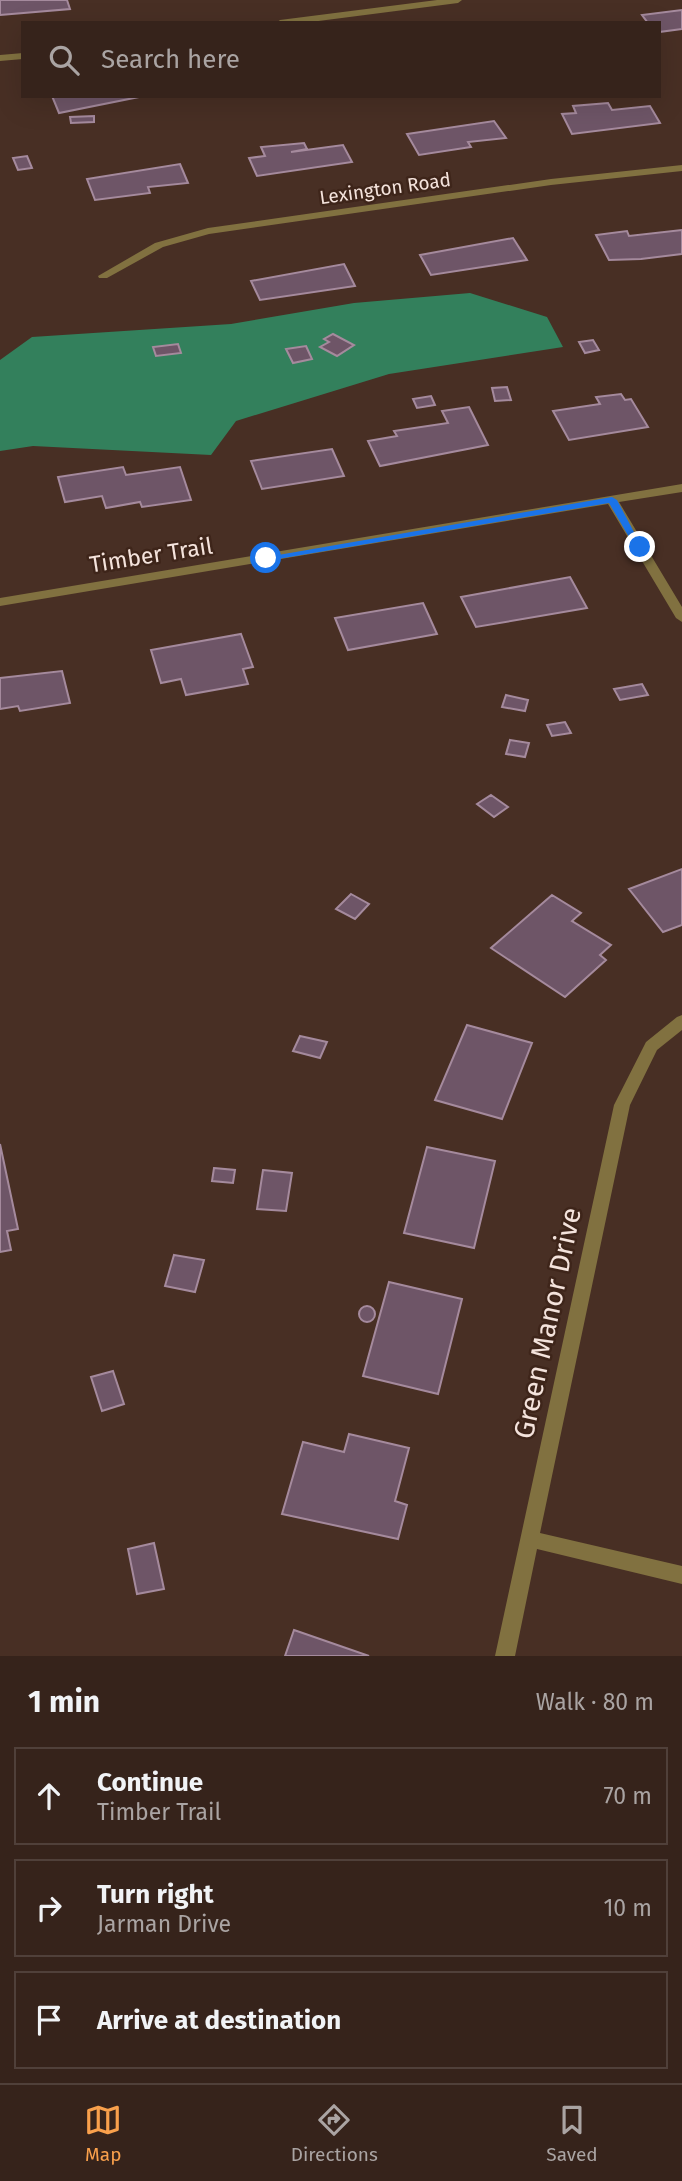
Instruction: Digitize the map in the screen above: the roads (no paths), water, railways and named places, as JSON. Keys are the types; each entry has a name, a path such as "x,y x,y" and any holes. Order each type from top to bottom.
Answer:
{"street":[{"path":"295,21 458,0"},
{"path":"0,58 21,55"},
{"name":"Lexington Road","path":"103,276 159,245 208,231 551,182 682,168"},
{"name":"Timber Trail","path":"0,602 682,488"},
{"path":"612,500 682,618"},
{"name":"Green Manor Drive","path":"505,1656 622,1105 650,1046 682,1021"},
{"path":"529,1539 682,1575"}]}
